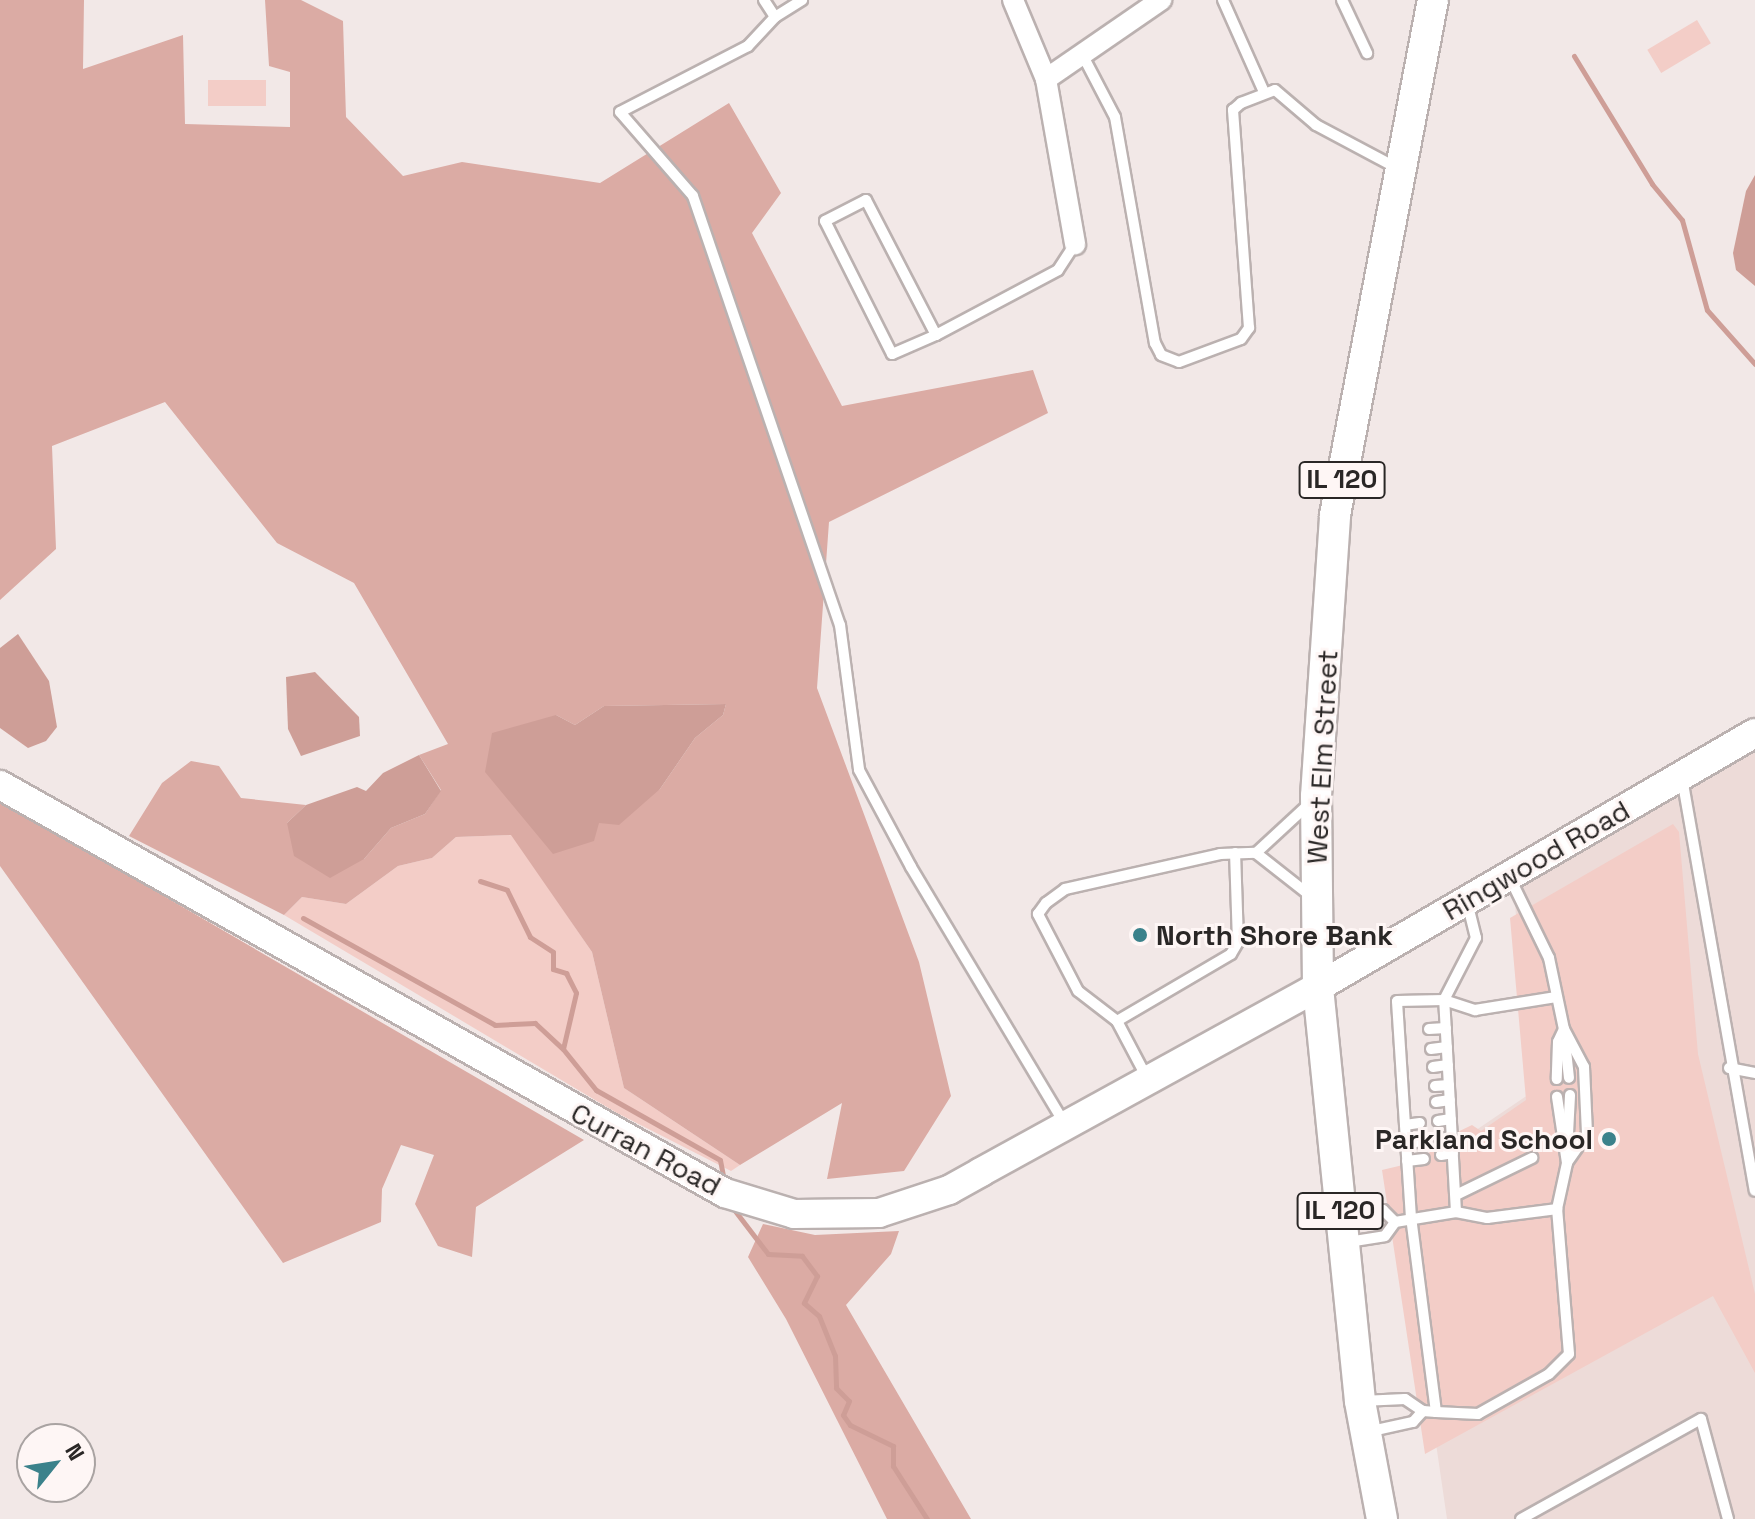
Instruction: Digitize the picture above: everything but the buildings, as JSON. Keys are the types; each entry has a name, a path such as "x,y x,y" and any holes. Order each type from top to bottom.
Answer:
{"main road":[{"name":"West Elm Street","path":"1382,1519 1360,1401 1318,987 1316,796 1335,515 1433,0"}],"street":[{"path":"1013,0 1046,79 1075,244"},
{"path":"1046,79 1161,0"},
{"name":"Ringwood Road","path":"1318,987 1755,733"},
{"name":"Curran Road","path":"0,785 725,1193 794,1214 879,1213 949,1190 1318,987"}],"lane":[{"path":"764,0 775,17"},
{"path":"802,0 775,17 748,46 620,112 693,196 840,625 859,770 911,867 1065,1125"},
{"path":"1223,0 1263,90"},
{"path":"1342,0 1367,53"},
{"path":"1082,54 1115,117 1155,343 1161,355 1179,362 1241,339 1249,328 1233,110 1263,90 1275,90 1316,125 1399,169"},
{"path":"936,335 866,200 825,221 892,354 936,335 1058,270 1075,244"},
{"path":"1681,776 1729,1068 1755,1191"},
{"path":"1256,853 1316,796"},
{"path":"1117,1021 1231,954 1238,942 1235,853"},
{"path":"1148,1079 1117,1021 1078,991 1038,914 1065,889 1235,853 1256,853 1288,873 1317,902"},
{"path":"1509,876 1549,958 1564,1029 1569,1078"},
{"path":"1456,1212 1444,1000 1476,938 1466,901"},
{"path":"1436,1412 1411,1218 1397,1001 1444,1000 1475,1010 1556,997"},
{"path":"1429,1029 1446,1028"},
{"path":"1557,1079 1558,1042 1564,1029"},
{"path":"1564,1029 1584,1067 1587,1134 1567,1163"},
{"path":"1399,1031 1411,1031"},
{"path":"1431,1049 1447,1047"},
{"path":"1400,1052 1413,1051"},
{"path":"1433,1067 1448,1065"},
{"path":"1729,1068 1755,1073"},
{"path":"1401,1071 1415,1069"},
{"path":"1435,1086 1449,1085"},
{"path":"1402,1090 1417,1089"},
{"path":"1360,1401 1405,1399 1423,1411 1478,1414 1549,1374 1569,1354 1557,1209 1567,1163 1570,1095"},
{"path":"1557,1097 1567,1163"},
{"path":"1436,1102 1450,1100"},
{"path":"1404,1106 1418,1105"},
{"path":"1438,1121 1451,1119"},
{"path":"1405,1125 1420,1123"},
{"path":"1440,1139 1452,1137"},
{"path":"1406,1144 1422,1141"},
{"path":"1441,1155 1453,1153"},
{"path":"1456,1195 1532,1158"},
{"path":"1407,1161 1424,1159"},
{"path":"1343,1243 1385,1236 1395,1222 1411,1218 1456,1212 1487,1218 1557,1209"},
{"path":"1340,1210 1383,1210 1395,1222"},
{"path":"1364,1433 1413,1422 1423,1411"},
{"path":"1521,1519 1701,1419 1728,1519"}],"shaded area":[{"path":"0,0 84,0 83,69 183,35 185,124 290,127 290,72 269,66 265,0 301,0 343,21 346,117 403,176 462,162 600,183 729,103 781,193 752,233 842,406 1033,370 1048,413 829,522 817,688 919,962 951,1096 904,1171 827,1179 842,1103 740,1165 624,1088 592,952 511,835 456,837 432,858 398,866 346,904 302,897 284,915 129,836 162,783 191,761 219,766 241,798 306,805 287,823 364,859 391,828 425,814 441,790 419,755 448,744 354,583 277,543 165,402 52,446 56,549 0,600","holes":["726,704 723,715 695,738 660,789 598,823 556,715 575,725 604,706"]},
{"path":"1697,20 1711,43 1661,73 1647,50"},
{"path":"208,80 266,80 266,106 208,106"},
{"path":"1755,175 1755,286 1736,270 1733,253 1746,191"},
{"path":"18,634 49,681 57,727 46,741 28,748 0,728 0,648"},
{"path":"315,672 359,717 360,736 301,756 288,729 286,677"},
{"path":"726,704 723,715 695,738 660,789 619,825 599,823 594,841 553,854 485,772 492,733 556,715 575,725 604,706"},
{"name":"Parkland School","path":"1755,749 1755,1519 1447,1519 1398,1183 1528,1095 1514,887"},
{"path":"419,755 441,791 425,814 391,828 364,859 330,878 294,856 287,823 306,805 357,787 366,791 383,773"},
{"path":"0,801 584,1140 476,1207 472,1257 438,1246 415,1204 434,1155 401,1145 382,1189 381,1222 283,1263 0,866"},
{"name":"Parkland School","path":"1673,824 1679,832 1698,1054 1755,1294 1755,1373 1713,1296 1425,1454 1382,1170 1424,1160 1437,1142 1472,1125 1481,1131 1526,1100 1510,918"},
{"path":"512,835 592,952 624,1088 740,1165 731,1171 617,1113 284,915 302,897 346,904 398,866 432,858 456,837"},
{"path":"763,1224 815,1235 899,1231 891,1254 846,1305 971,1519 887,1519 786,1319 748,1257"}],"waterway":[{"path":"1574,56 1652,184 1682,220 1707,310 1755,364"},
{"path":"480,881 507,890 530,937 553,952 553,969 566,973 576,993 563,1049 596,1090 720,1160 724,1181"},
{"path":"303,918 495,1025 535,1023 563,1049"},
{"path":"729,1203 768,1254 802,1256 817,1276 804,1303 819,1316 835,1356 836,1388 849,1401 843,1415 850,1425 893,1446 893,1466 927,1519"}],"place":[{"name":"North Shore Bank","path":"1140,935"},
{"name":"Parkland School","path":"1609,1139"}]}
